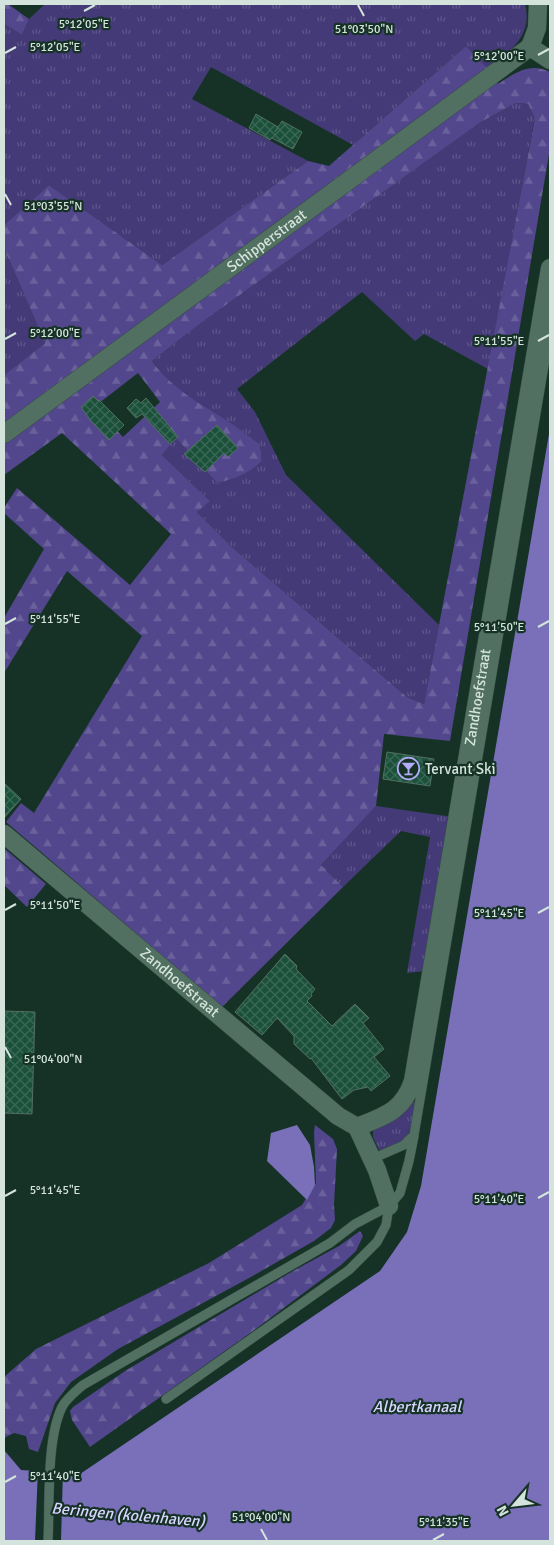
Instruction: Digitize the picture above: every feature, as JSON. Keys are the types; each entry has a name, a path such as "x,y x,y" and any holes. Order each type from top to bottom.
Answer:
{"street":[{"path":"538,4 537,28 530,46 550,60"},
{"name":"Schipperstraat","path":"4,434 530,46"},
{"name":"Zandhoefstraat","path":"4,834 338,1116 357,1127 393,1112 408,1094 412,1080 550,268"},
{"path":"357,1127 372,1159 389,1206"}],"lane":[{"path":"48,1541 51,1456 54,1430 62,1405 83,1385 330,1243 355,1224 389,1206 400,1193 414,1135 550,330"},
{"path":"372,1159 404,1145 414,1135"},
{"path":"166,1399 350,1270 377,1242 386,1225 389,1206"}],"green space":[{"path":"4,4 8,4 29,19 22,35 4,24"},
{"path":"45,4 126,4 128,6 129,4 525,4 527,15 523,34 518,42 488,69 466,46 353,145 211,67 192,99 308,161 162,265 49,185 4,225 4,24 22,35 29,19"},
{"path":"466,46 488,69 498,84 523,70 536,68 550,72 550,148 450,741 384,734 376,806 321,865 343,887 222,1007 6,822 21,803 34,813 142,636 67,571 4,673 4,618 44,549 4,513 4,508 17,488 130,585 171,534 62,433 4,475 4,375 45,343 4,248 4,225 49,185 162,265 308,161 329,166","holes":["516,103 528,104 535,118 424,704 407,697 233,548 197,512 210,501 162,455 176,438 217,483 230,480 257,466 262,461 260,444 179,389 169,381 152,361 201,323 481,122","138,373 160,402 123,437 94,407"]},
{"path":"516,103 528,104 535,117 488,369 424,334 415,341 362,292 237,389 255,412 286,475 439,625 424,704 407,697 233,548 197,512 209,500 162,455 176,438 217,483 230,480 257,466 262,461 260,444 231,423 196,403 171,384 152,361 201,323 481,122"},
{"path":"4,248 45,343 4,375"},
{"path":"376,806 453,817 425,971 407,973 430,837 401,831 343,887 321,865"},
{"path":"4,848 46,884 27,907 4,885"},
{"path":"413,1102 416,1102 408,1135 399,1143 380,1152 373,1137 373,1131 400,1117"},
{"path":"315,1125 333,1139 337,1149 335,1220 331,1228 314,1241 249,1278 118,1349 71,1382 55,1403 38,1452 29,1449 26,1436 14,1433 4,1438 4,1377 36,1349 209,1263 302,1205 316,1183"},
{"path":"360,1231 363,1236 356,1251 341,1265 253,1331 90,1447 72,1420 70,1411 73,1407 125,1371 293,1271 339,1246"}],"water":[{"name":"Albertkanaal","path":"550,428 550,1541 4,1541 4,1450 21,1470 80,1474 380,1271 407,1232 421,1186"},
{"path":"297,1125 310,1145 314,1167 315,1185 307,1200 267,1161 271,1133"}],"pier":[{"path":"38,1469 63,1470 61,1541 35,1541"}],"building":[{"path":"256,114 278,127 275,132 282,121 302,132 293,149 272,138 270,140 249,128"},
{"path":"93,396 124,425 109,440 81,407"},
{"path":"146,398 178,437 170,444 142,414 136,418 127,408 136,399 141,403"},
{"path":"217,425 238,448 228,457 224,453 205,472 184,454"},
{"name":"Tervant Ski","path":"387,752 434,759 430,786 383,779"},
{"path":"4,783 21,799 4,818"},
{"path":"285,954 315,989 307,1001 332,1026 355,1004 369,1018 363,1023 384,1049 374,1057 390,1076 371,1091 368,1087 354,1090 342,1099 311,1058 294,1044 294,1036 277,1018 262,1035 235,1012"},
{"path":"4,1011 35,1012 32,1114 4,1113"}],"place":[{"name":"Tervant Ski","path":"409,769"}],"water label":[{"name":"Beringen (kolenhaven)","path":"128,1515"}]}
